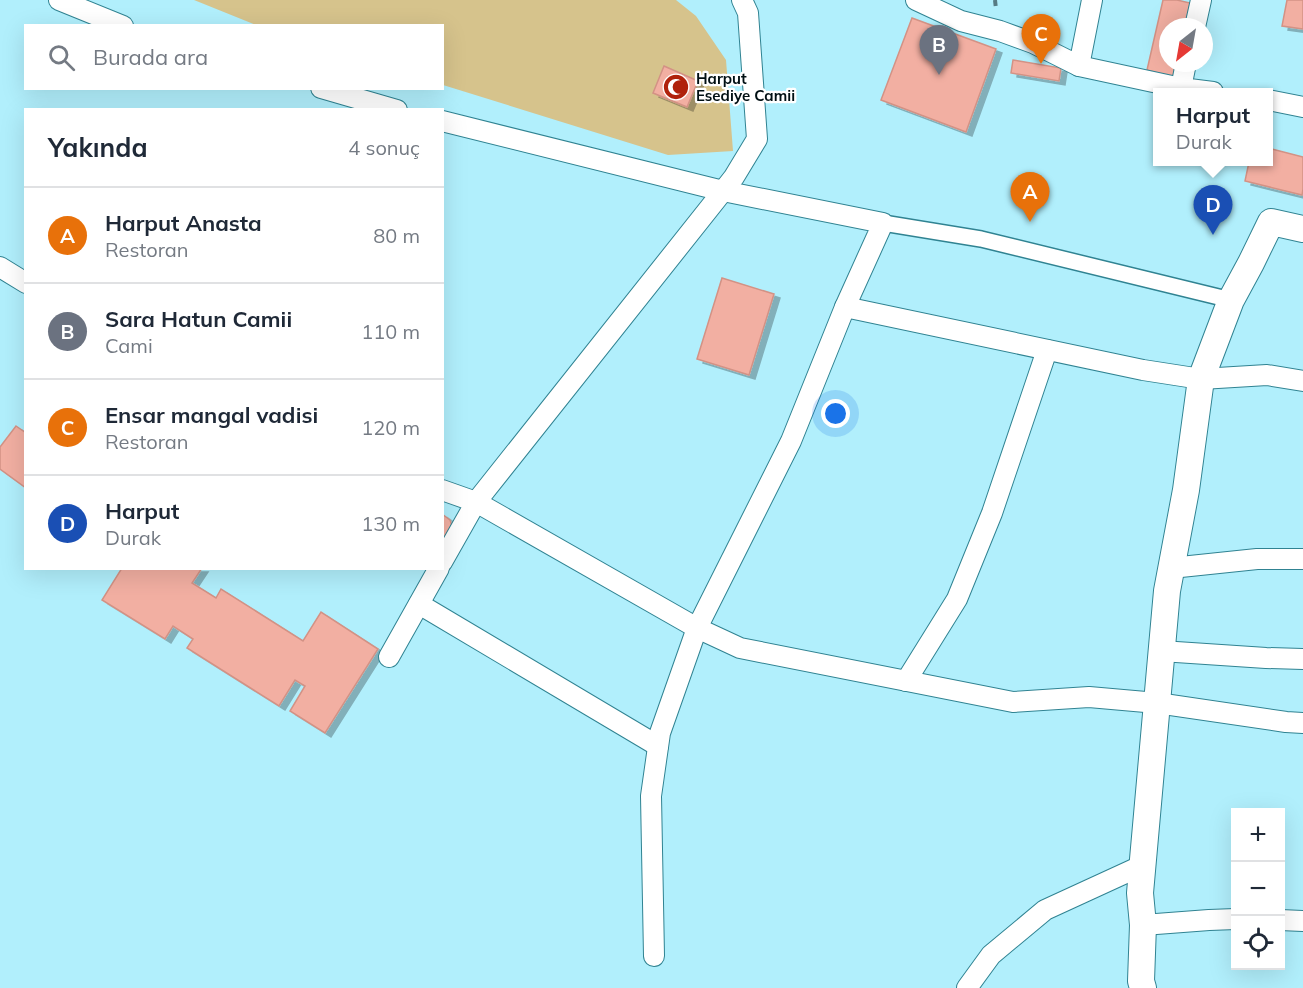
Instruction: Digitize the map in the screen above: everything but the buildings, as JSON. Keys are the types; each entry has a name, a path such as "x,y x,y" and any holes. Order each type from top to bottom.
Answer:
{"street":[{"path":"59,0 118,24"},
{"path":"444,558 476,502 734,177 757,139 745,6 729,0"},
{"path":"916,0 961,21 1033,43 1079,66 1180,88 1184,72"},
{"path":"1079,66 1092,0"},
{"path":"1197,18 1201,0"},
{"path":"328,90 390,108"},
{"path":"1273,101 1303,107"},
{"path":"444,121 723,191 883,223 981,238 1231,300"},
{"path":"1143,988 1141,981 1143,925 1140,893 1161,651 1167,591 1186,490 1201,379 1231,300 1271,222 1303,229"},
{"path":"654,957 651,796 660,733 698,628 791,441 845,307 883,223"},
{"path":"0,267 24,282"},
{"path":"845,307 1143,370 1201,379 1267,375 1303,381"},
{"path":"906,681 957,599 992,513 1047,350"},
{"path":"444,491 476,502 698,628 740,648 1013,702 1089,697 1303,723"},
{"path":"1171,568 1257,560 1303,559"},
{"path":"390,657 438,570"},
{"path":"419,604 658,746"},
{"path":"1161,651 1303,659"},
{"path":"967,988 991,955 1045,910 1143,865"},
{"path":"1143,925 1231,920"},
{"path":"1285,920 1303,921"}],"shaded area":[{"path":"194,0 676,0 696,16 726,60 733,151 668,155 444,85 444,24 254,24"}],"place":[{"name":"Ensar mangal vadisi","path":"1041,64"},
{"name":"Sara Hatun Camii","path":"939,75"},
{"name":"Harput Esediye Camii","path":"676,87"},
{"name":"Harput Anasta","path":"1030,222"},
{"name":"Harput","path":"1213,235"}]}
